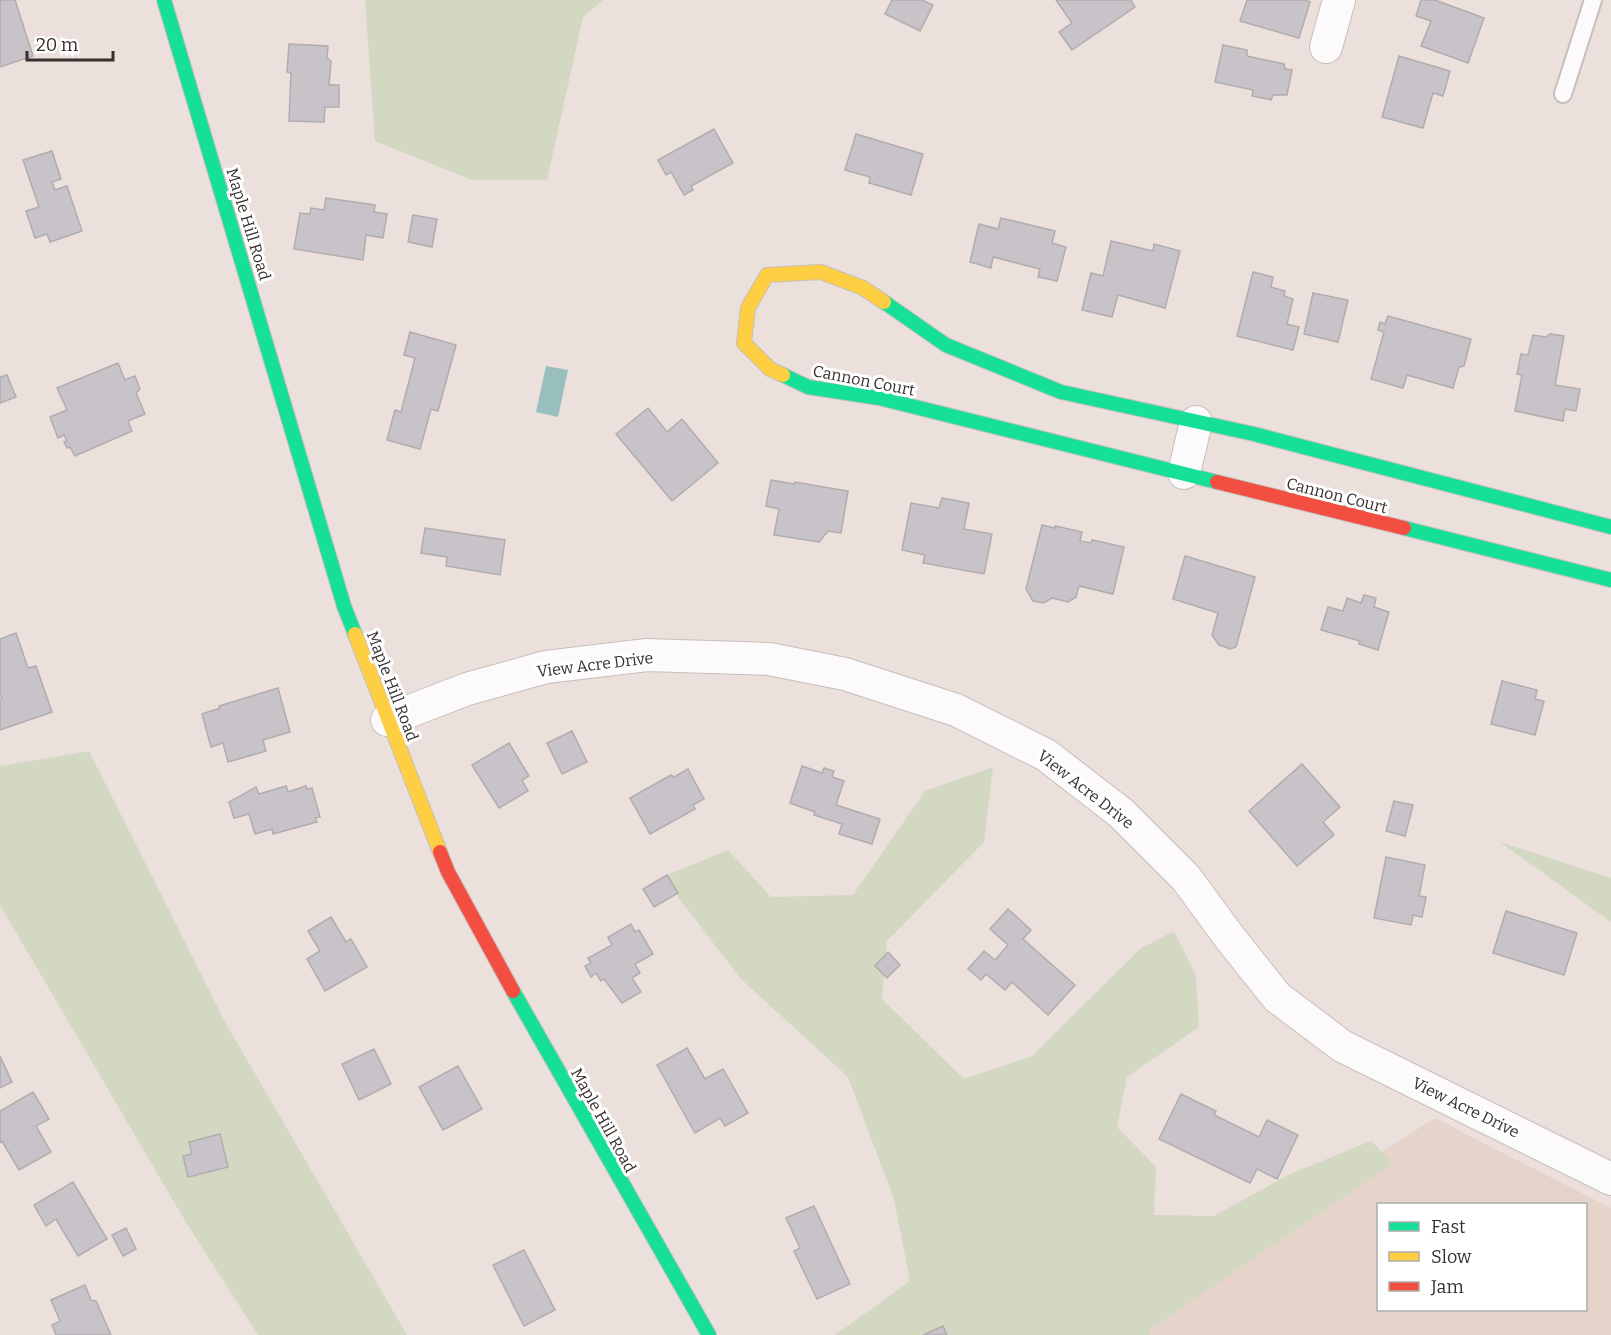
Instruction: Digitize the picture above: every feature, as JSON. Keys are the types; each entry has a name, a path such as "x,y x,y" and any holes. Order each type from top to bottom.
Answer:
{"street":[{"name":"Maple Hill Road","path":"164,0 344,606 448,872 518,1000 709,1335"},
{"path":"1326,47 1339,0"},
{"name":"Cannon Court","path":"1611,527 1266,437 1061,392 946,345 863,288 821,272 767,275 748,308 744,343 770,369 808,387 879,398 1611,580"},
{"path":"1184,473 1196,422"},
{"name":"View Acre Drive","path":"387,720 467,689 546,668 647,655 770,659 845,674 956,710 1046,755 1121,813 1186,878 1277,997 1342,1046 1611,1179"}],"lane":[{"path":"1563,94 1593,0"}],"shaded area":[{"path":"1435,1118 1611,1208 1611,1335 1115,1335 1124,1316"}],"green space":[{"path":"365,0 603,0 583,17 547,180 472,180 375,141"},
{"path":"89,751 225,1022 407,1335 258,1335 187,1224 0,905 0,766"},
{"path":"993,767 984,842 887,941 882,999 964,1079 1032,1056 1140,949 1174,931 1196,976 1199,1027 1127,1077 1117,1127 1156,1167 1154,1215 1214,1216 1290,1174 1371,1141 1393,1163 1149,1330 1150,1335 835,1335 910,1281 894,1199 848,1077 740,978 663,877 728,850 771,897 853,895 925,791"},
{"path":"1500,842 1611,878 1611,922"}],"water":[{"path":"546,366 568,370 558,417 536,412"}],"building":[{"path":"0,0 15,0 33,56 0,67"},
{"path":"892,0 922,0 933,5 920,31 885,14"},
{"path":"1056,0 1131,0 1135,7 1072,50 1059,32 1072,23"},
{"path":"1247,0 1304,0 1310,2 1299,38 1240,21"},
{"path":"1421,0 1435,0 1484,18 1468,63 1421,46 1431,21 1416,16"},
{"path":"289,44 328,46 327,58 331,61 329,85 339,85 339,107 325,107 324,122 289,121 291,73 287,72"},
{"path":"1223,45 1247,50 1247,56 1284,64 1285,69 1292,70 1287,95 1273,95 1271,100 1252,96 1253,90 1215,82"},
{"path":"1399,56 1450,71 1443,96 1433,93 1423,128 1382,117"},
{"path":"714,129 733,163 691,186 693,190 684,195 671,172 666,175 658,160"},
{"path":"856,134 923,154 911,195 869,183 870,177 845,170"},
{"path":"52,151 61,179 52,182 55,190 67,186 82,231 50,242 47,234 35,238 26,211 39,207 23,160"},
{"path":"326,198 375,205 374,212 387,214 383,238 366,235 363,260 294,249 300,213 310,214 311,208 324,210"},
{"path":"413,215 437,219 432,247 408,242"},
{"path":"1001,218 1055,231 1052,243 1066,247 1057,281 1038,277 1040,269 993,257 991,268 970,262 979,224 998,229"},
{"path":"1111,241 1153,251 1154,244 1180,251 1165,308 1118,295 1112,317 1082,310 1091,273 1103,276"},
{"path":"1253,272 1273,277 1271,287 1285,291 1284,296 1293,299 1287,324 1299,327 1293,350 1237,336"},
{"path":"1313,293 1348,300 1338,342 1304,334"},
{"path":"1388,316 1471,339 1464,366 1459,367 1453,388 1407,375 1403,388 1371,379 1384,332 1378,330 1380,322 1385,324"},
{"path":"410,332 456,345 438,411 431,409 420,449 387,440 395,410 401,412 415,358 404,355"},
{"path":"1550,334 1564,336 1555,385 1580,389 1576,411 1565,409 1563,421 1515,411 1522,375 1517,374 1521,354 1528,355 1533,335 1546,337"},
{"path":"118,363 125,380 135,376 140,389 136,393 145,414 128,421 132,431 75,456 70,447 67,448 64,435 58,438 50,417 67,410 57,388"},
{"path":"7,375 16,397 0,403 0,377"},
{"path":"648,408 667,432 682,419 718,463 672,501 616,434"},
{"path":"771,480 848,491 841,533 828,531 819,542 774,535 779,509 766,506"},
{"path":"942,498 969,503 964,529 992,534 984,574 923,563 925,555 902,550 911,503 939,508"},
{"path":"1042,525 1082,532 1080,541 1091,543 1092,540 1124,547 1113,594 1079,586 1076,597 1068,602 1052,598 1044,603 1033,601 1026,589"},
{"path":"425,528 505,540 500,575 446,566 447,557 421,553"},
{"path":"1185,556 1255,577 1236,647 1230,649 1219,645 1212,635 1218,613 1173,599"},
{"path":"1364,595 1376,598 1374,607 1389,612 1378,650 1359,644 1360,641 1321,630 1328,607 1343,611 1347,598 1361,603"},
{"path":"16,633 28,668 36,666 52,712 0,730 0,700 2,699 0,694 0,639"},
{"path":"1502,681 1537,690 1535,699 1544,701 1535,735 1491,724"},
{"path":"278,688 290,732 263,740 266,751 228,762 223,743 211,747 202,714 220,708 219,706"},
{"path":"572,731 587,762 562,774 547,743"},
{"path":"509,743 529,776 522,780 528,791 499,808 472,765"},
{"path":"1302,764 1340,807 1323,822 1334,835 1297,866 1249,811"},
{"path":"802,766 822,773 824,768 834,771 832,777 844,781 836,805 880,819 872,844 839,834 842,824 814,815 815,812 790,803"},
{"path":"688,769 704,799 693,805 695,809 650,834 630,798 671,775 674,777"},
{"path":"286,786 288,792 306,786 307,789 312,788 320,817 315,818 317,822 273,834 272,829 255,834 249,814 234,818 229,802 256,787 259,794"},
{"path":"1394,801 1413,805 1405,836 1386,831"},
{"path":"1386,857 1425,865 1419,896 1426,897 1422,917 1413,915 1411,925 1374,918"},
{"path":"667,875 678,893 654,907 643,889"},
{"path":"1008,909 1031,930 1023,939 1075,985 1048,1015 1012,982 1005,990 986,974 981,980 968,969 984,951 995,960 1008,945 990,929"},
{"path":"1506,911 1577,933 1564,975 1493,953"},
{"path":"331,917 346,942 351,939 367,967 325,991 307,959 320,951 308,931"},
{"path":"631,924 635,932 639,930 653,954 635,964 640,973 632,978 641,992 622,1003 604,979 601,981 596,973 591,977 585,966 591,963 588,958 612,945 608,937"},
{"path":"888,952 900,965 887,978 875,966"},
{"path":"687,1048 705,1079 723,1069 748,1113 725,1126 720,1118 695,1133 657,1065"},
{"path":"374,1049 391,1084 359,1100 342,1064"},
{"path":"0,1056 12,1082 0,1088"},
{"path":"458,1066 482,1109 443,1130 419,1087"},
{"path":"33,1092 49,1119 36,1126 51,1152 19,1170 2,1141 0,1143 0,1111"},
{"path":"1181,1094 1216,1111 1214,1115 1259,1137 1267,1120 1298,1135 1277,1179 1257,1169 1250,1183 1159,1139"},
{"path":"220,1134 228,1167 188,1177 183,1156 192,1154 189,1142"},
{"path":"73,1182 107,1239 78,1256 56,1219 46,1226 34,1205"},
{"path":"814,1206 850,1284 817,1299 794,1251 800,1248 786,1218"},
{"path":"126,1228 136,1249 123,1256 112,1235"},
{"path":"524,1250 555,1310 524,1326 493,1265"},
{"path":"85,1285 91,1300 96,1301 111,1335 56,1335 52,1325 60,1321 51,1300"},
{"path":"943,1326 947,1335 923,1335"}],"traffic: fast":[{"path":"164,0 344,606 355,634"},
{"path":"884,302 946,345 1061,392 1254,434 1611,527"},
{"path":"783,375 808,387 879,398 1217,482"},
{"path":"1404,528 1611,580"},
{"path":"513,991 709,1335"}],"traffic: slow":[{"path":"783,375 770,369 744,343 748,308 767,275 821,272 863,288 884,302"},
{"path":"355,634 440,852"}],"traffic: jam":[{"path":"1217,482 1404,528"},
{"path":"440,852 448,872 513,991"}]}
